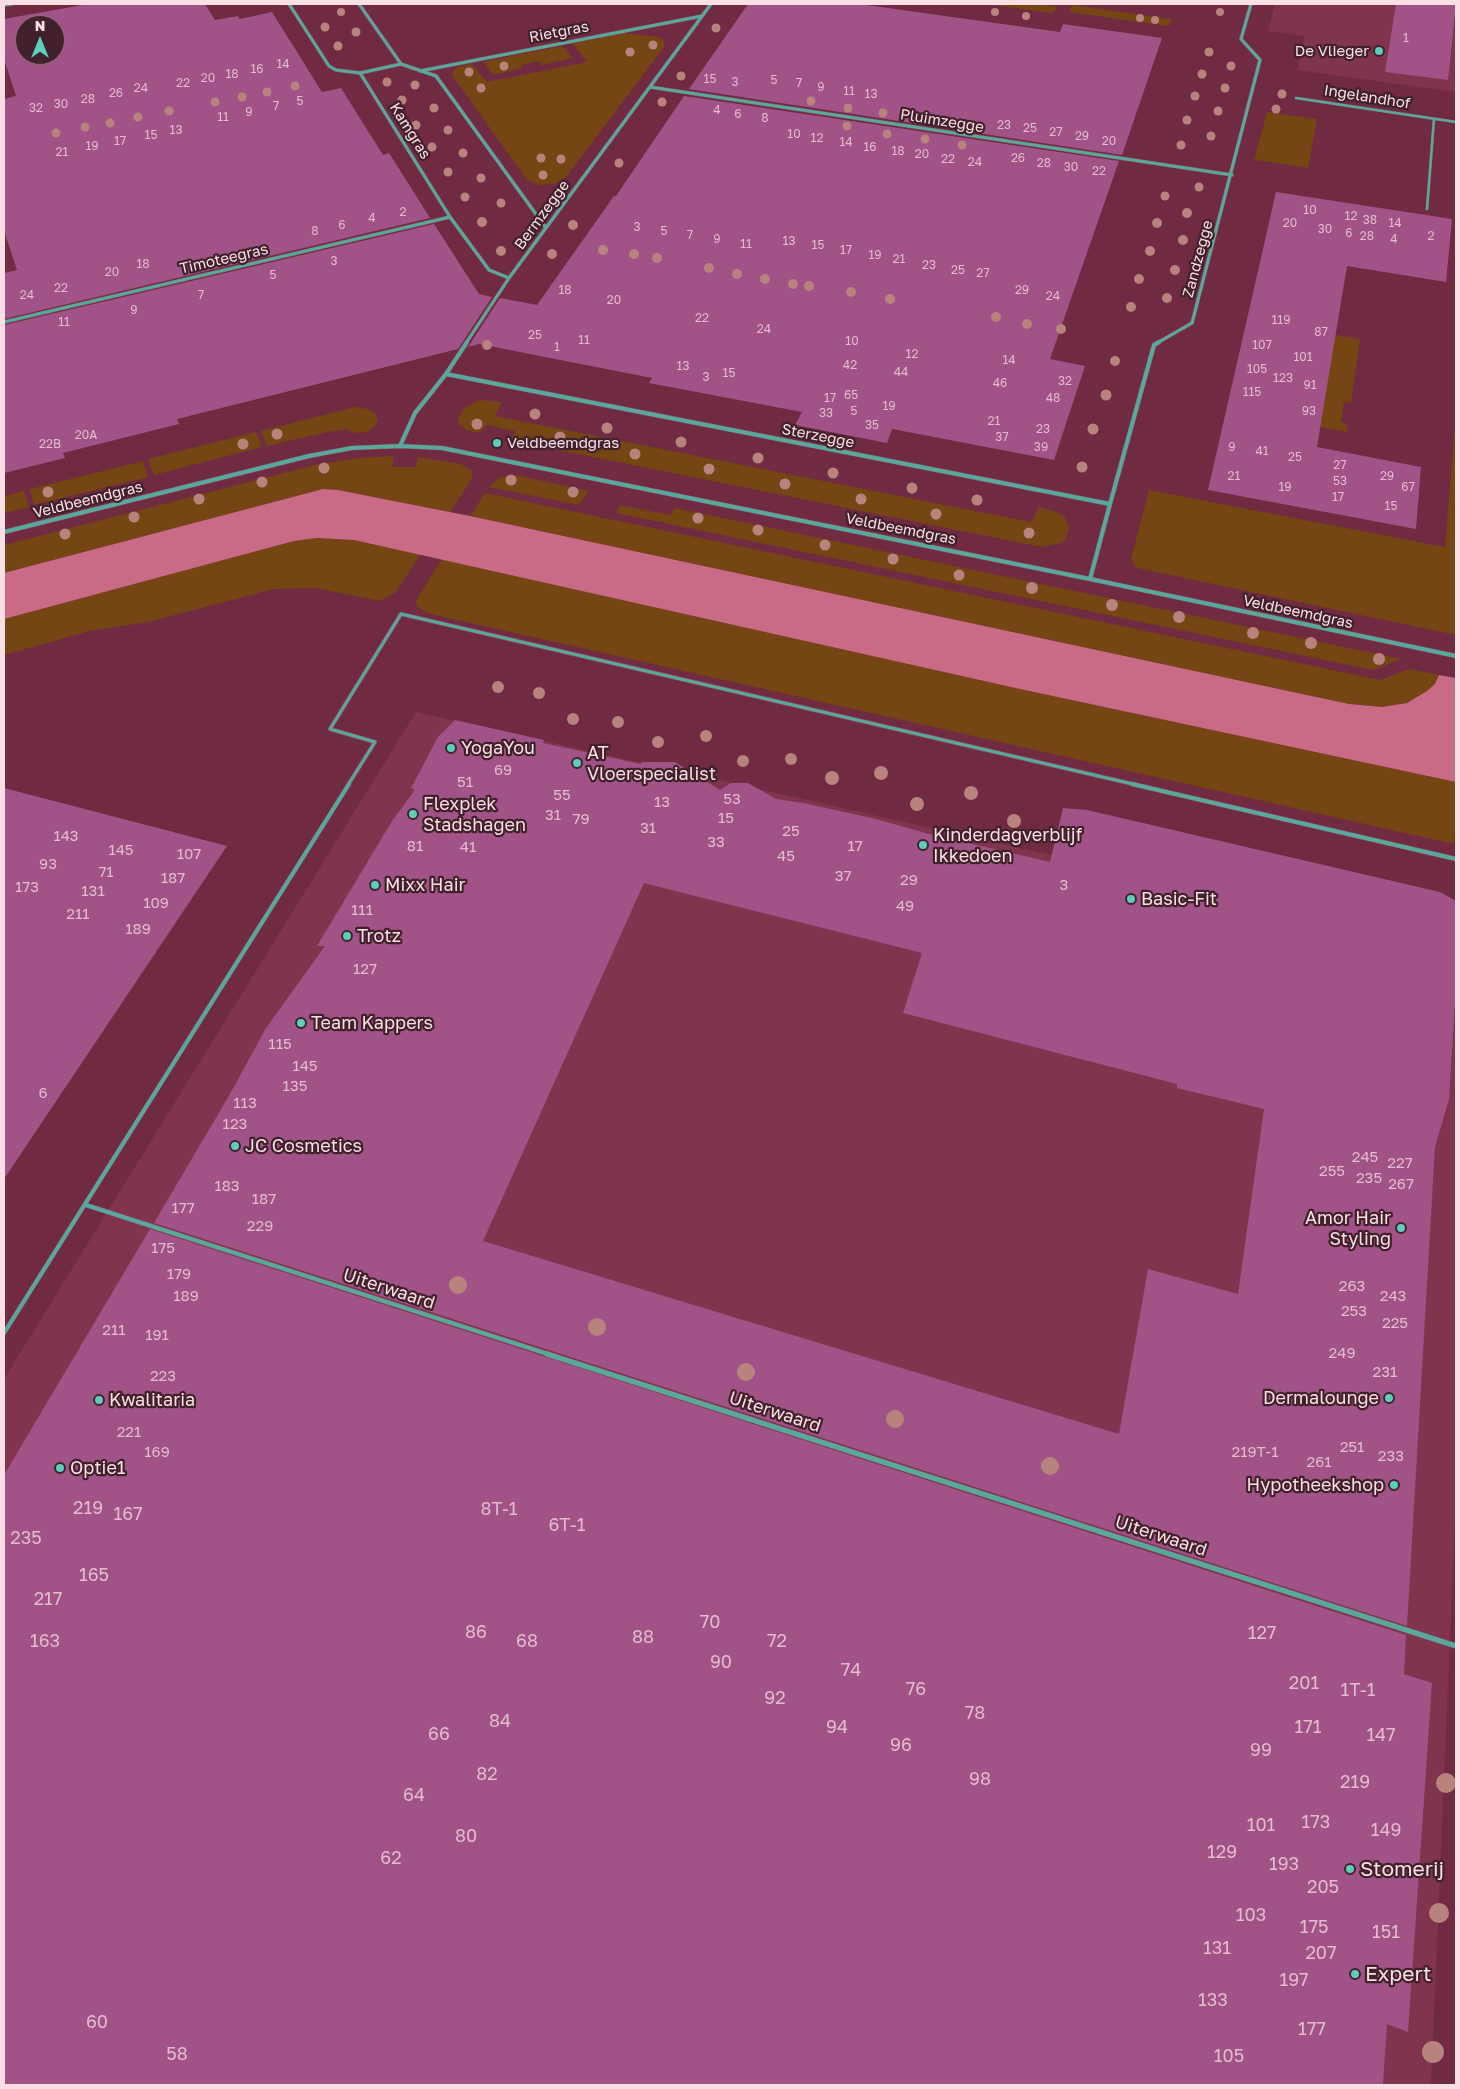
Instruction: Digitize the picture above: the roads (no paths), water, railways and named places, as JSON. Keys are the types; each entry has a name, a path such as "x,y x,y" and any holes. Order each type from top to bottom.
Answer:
{"street":[{"path":"4,5 12,4"},
{"path":"289,4 328,66 336,70 360,73 401,64 436,76 546,228"},
{"path":"359,4 401,64"},
{"name":"Bermzegge","path":"400,446 415,413 446,374 509,278 711,4"},
{"name":"Zandzegge","path":"1110,504 1154,345 1192,323 1232,176 1260,60 1241,39 1251,4"},
{"name":"Rietgras","path":"420,71 702,16"},
{"name":"Kamgras","path":"360,73 450,217 489,270 509,278"},
{"name":"Pluimzegge","path":"650,87 1232,176"},
{"name":"Timoteegras","path":"4,322 450,217"},
{"name":"Sterzegge","path":"446,374 1110,504"},
{"name":"Veldbeemdgras","path":"4,532 309,456 352,448 400,446 442,448 1090,579 1456,656"},
{"path":"1090,579 1110,504"}],"lane":[{"name":"Ingelandhof","path":"1296,98 1456,122"},
{"name":"Ingelandhof","path":"1427,209 1434,119"},
{"path":"4,1332 86,1205 375,742 330,729 401,614 1456,859"},
{"name":"Uiterwaard","path":"86,1205 1456,1646"}],"place":[{"name":"De Vlieger","path":"1379,51"},
{"name":"Veldbeemdgras","path":"497,443"},
{"name":"YogaYou","path":"451,748"},
{"name":"AT Vloerspecialist","path":"577,763"},
{"name":"Flexplek Stadshagen","path":"413,814"},
{"name":"Kinderdagverblijf Ikkedoen","path":"923,845"},
{"name":"Mixx Hair","path":"375,885"},
{"name":"Basic-Fit","path":"1131,899"},
{"name":"Trotz","path":"347,936"},
{"name":"Team Kappers","path":"301,1023"},
{"name":"JC Cosmetics","path":"235,1146"},
{"name":"Amor Hair Styling","path":"1401,1228"},
{"name":"Dermalounge","path":"1389,1398"},
{"name":"Kwalitaria","path":"99,1400"},
{"name":"Optie1","path":"60,1468"},
{"name":"Hypotheekshop","path":"1394,1485"},
{"name":"Stomerij","path":"1350,1869"},
{"name":"Expert","path":"1355,1974"}]}
